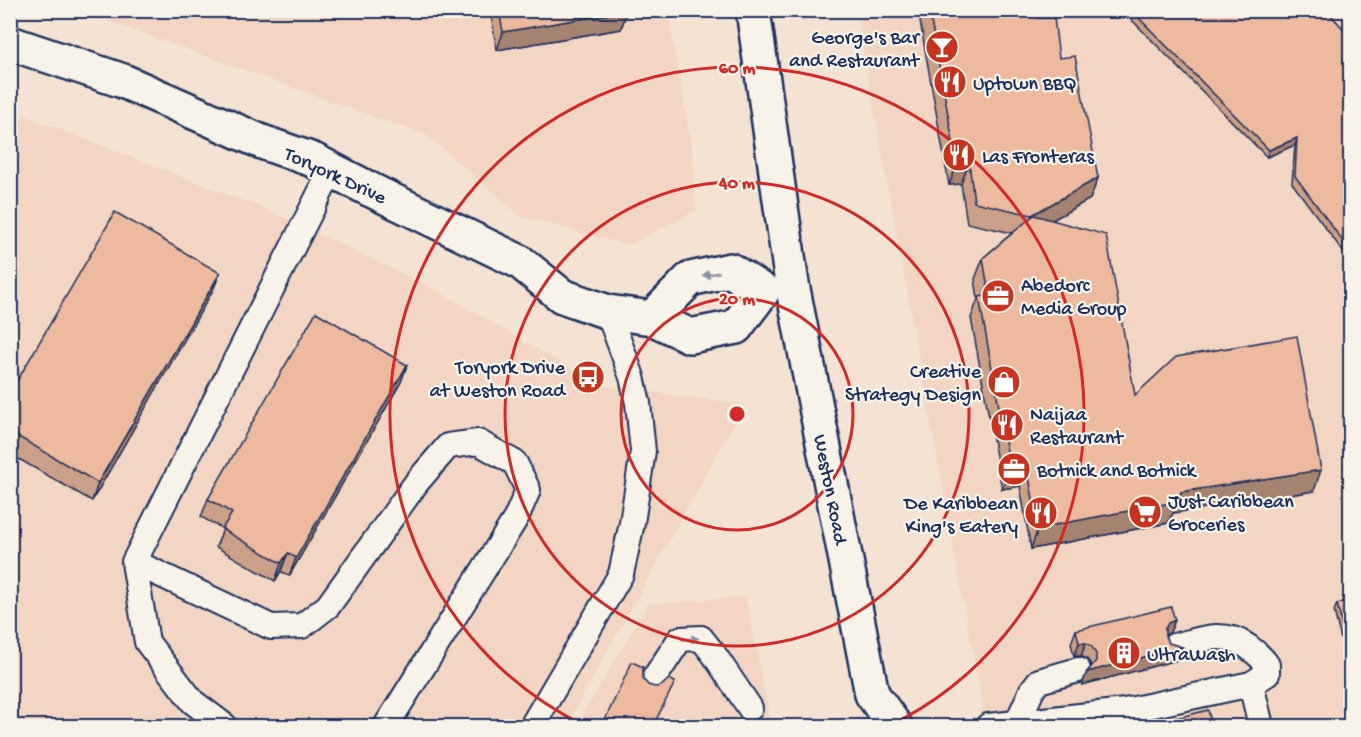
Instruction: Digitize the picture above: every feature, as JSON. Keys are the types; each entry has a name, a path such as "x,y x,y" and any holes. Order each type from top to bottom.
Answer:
{"street":[{"name":"Weston Road","path":"753,10 778,287 872,694 895,726"},
{"name":"Toryork Drive","path":"10,43 123,81 261,142 313,160 520,262 562,296 608,312 652,318 690,336 736,327 778,287"},
{"path":"652,318 690,279 730,270 778,287"},
{"name":"Weston Road","path":"863,726 872,694"}],"lane":[{"path":"225,726 193,702 147,642 134,562 332,169"},
{"path":"532,726 621,574 632,523 643,451 638,403 632,377 608,312"},
{"path":"134,562 271,627 302,626 328,606 417,482 448,446 478,442 515,463 528,490 516,518 386,726"},
{"path":"988,726 1127,719 1251,684 1267,674 1267,665 1259,654 1227,636 1174,646"},
{"path":"653,680 680,639 701,638 713,652 750,708"},
{"path":"1017,723 1032,690 1039,681 1078,670"},
{"path":"1251,684 1261,726"}],"shaded area":[{"path":"81,11 668,11 693,154 696,211 628,245 522,217 427,136"},
{"path":"856,11 1350,11 1350,726 986,726"},
{"path":"10,110 275,213 436,290 600,386 745,404 566,726 11,726"},
{"path":"746,597 771,726 576,726 648,604"}],"building":[{"path":"499,10 627,10 627,11 503,32"},
{"path":"929,10 1036,10 1037,18 1054,18 1059,58 1075,56 1098,178 1032,215 974,202 969,162 957,164"},
{"path":"1131,10 1326,10 1350,36 1350,251 1295,176 1297,138 1269,150"},
{"path":"115,212 220,273 98,483 10,432 10,393"},
{"path":"1034,215 1106,235 1135,395 1176,357 1297,336 1321,470 1181,492 1176,502 1038,528 1027,465 1010,468 979,297 989,295 983,258"},
{"path":"316,312 407,365 296,558 288,553 281,563 222,529 232,513 208,499"},
{"path":"1350,601 1350,658 1337,604"},
{"path":"1171,607 1175,620 1168,623 1165,636 1169,643 1182,647 1087,672 1096,661 1096,654 1086,643 1079,643 1076,630"},
{"path":"632,662 643,667 643,679 648,685 661,686 669,679 675,682 653,726 602,726"},
{"path":"1208,710 1212,726 1166,726 1165,721"}],"place":[{"name":"George's Bar and Restaurant","path":"942,47"},
{"name":"Uptown BBQ","path":"950,82"},
{"name":"Las Fronteras","path":"959,155"},
{"name":"Abedorc Media Group","path":"998,296"},
{"name":"Toryork Drive at Weston Road","path":"588,377"},
{"name":"Creative Strategy Design","path":"1004,382"},
{"name":"Naijaa Restaurant","path":"1007,425"},
{"name":"Botnick and Botnick","path":"1014,469"},
{"name":"Just Caribbean Groceries","path":"1145,512"},
{"name":"De Karibbean King's Eatery","path":"1041,513"},
{"name":"UltraWash","path":"1124,653"}]}
